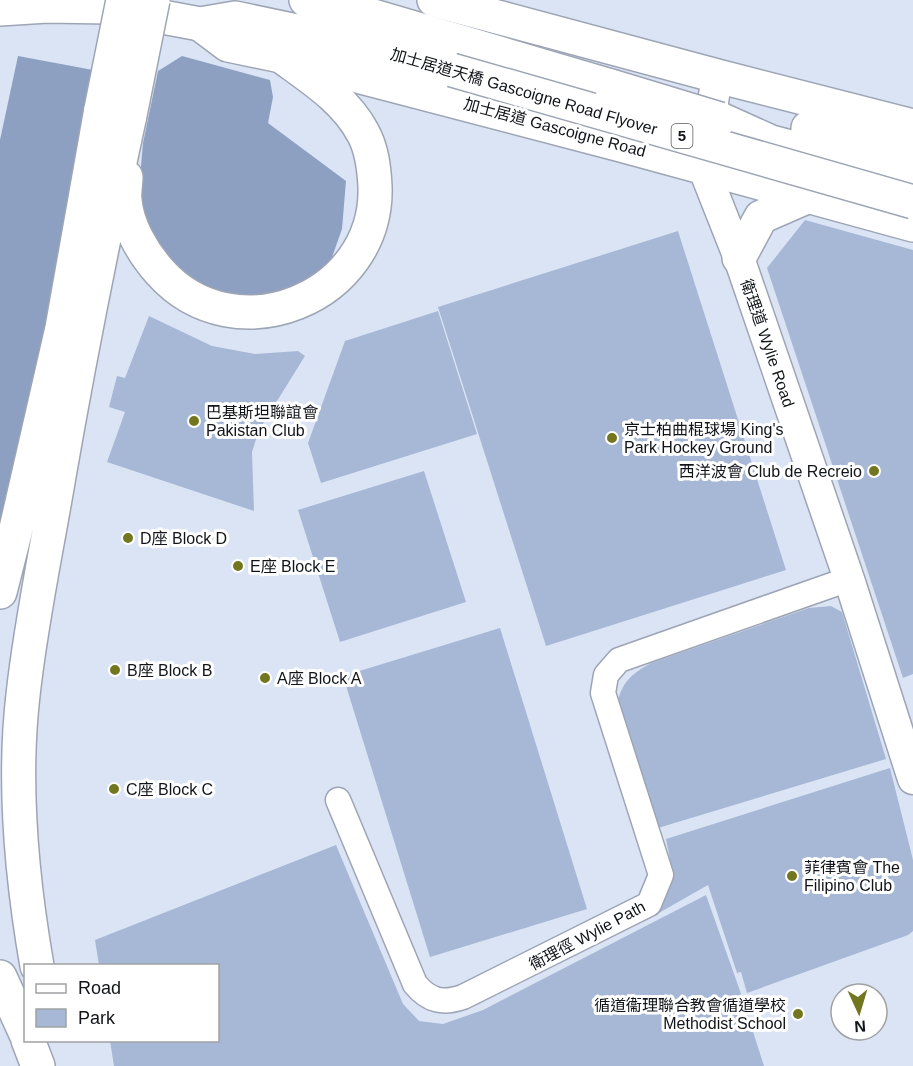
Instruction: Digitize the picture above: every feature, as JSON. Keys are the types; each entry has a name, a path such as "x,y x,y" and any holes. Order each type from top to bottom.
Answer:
{"main road":[{"path":"37,964 23,859 19,742 23,696 71,406 105,231 123,0"},
{"path":"0,592 115,112 153,0"},
{"name":"加士居道天橋 Gascoigne Road Flyover","path":"306,0 363,13 456,56 913,202"},
{"path":"434,0 913,126"},
{"name":"5","path":"0,9 47,6 109,7 200,24"},
{"name":"加士居道天橋 Gascoigne Road Flyover","path":"200,24 235,18 354,43 456,56 720,119 771,142 913,179"},
{"name":"加士居道 Gascoigne Road","path":"200,24 228,45 281,56 913,225"},
{"path":"115,112 125,200 133,231 153,264 178,289 207,306 236,312 265,311 293,304 321,291 345,270 367,237 375,200 374,165 363,133 337,98 281,56"},
{"path":"720,119 780,121 913,154"},
{"path":"739,258 761,217 809,196"},
{"path":"0,977 24,1030"},
{"path":"28,1042 38,1066"},
{"path":"50,1042 54,1066"}],"street":[{"path":"703,167 717,76"},
{"name":"衛理道 Wylie Road","path":"703,167 739,258 849,579 913,779"},
{"name":"衛理徑 Wylie Path","path":"338,800 416,984 423,994 441,1002 463,998 619,921 649,904 654,896 661,874 603,693 606,675 619,660 849,579"}],"green space":[{"name":"西洋波會 Club de Recreio","path":"805,220 913,250 913,674 903,678 767,268"},
{"name":"京士柏曲棍球場 King's Park Hockey Ground","path":"678,231 786,570 546,646 438,307"},
{"path":"438,311 477,434 321,483 308,443 345,341"},
{"name":"巴基斯坦聯誼會 Pakistan Club","path":"149,316 212,346 255,354 298,351 305,356 259,430 252,452 254,511 107,462 125,412 109,407 117,376 125,378"},
{"path":"424,471 466,602 340,642 298,510"},
{"path":"831,606 842,612 886,759 658,828 617,705 624,685 638,671 651,663 809,608"},
{"path":"500,628 587,909 430,957 343,676"},
{"name":"菲律賓會 The Filipino Club","path":"890,768 913,860 913,931 908,935 747,993 741,972 737,973 708,885 643,922 667,893 670,885 671,866 666,839"},
{"path":"336,845 403,1004 419,1021 443,1024 483,1010 706,895 764,1066 114,1066 110,1042 219,1042 219,964 99,964 95,940"}],"shaded area":[{"path":"18,56 93,70 48,325 0,535 0,140"},
{"path":"182,56 270,80 273,97 268,123 346,181 342,229 330,263 300,286 239,303 172,278 141,211 140,178 143,143 158,71"}],"place":[{"name":"巴基斯坦聯誼會 Pakistan Club","path":"194,421"},
{"name":"京士柏曲棍球場 King's Park Hockey Ground","path":"612,438"},
{"name":"西洋波會 Club de Recreio","path":"874,471"},
{"name":"D座 Block D","path":"128,538"},
{"name":"E座 Block E","path":"238,566"},
{"name":"B座 Block B","path":"115,670"},
{"name":"A座 Block A","path":"265,678"},
{"name":"C座 Block C","path":"114,789"},
{"name":"菲律賓會 The Filipino Club","path":"792,876"},
{"name":"循道衞理聯合教會循道學校 Methodist School","path":"798,1014"}]}
